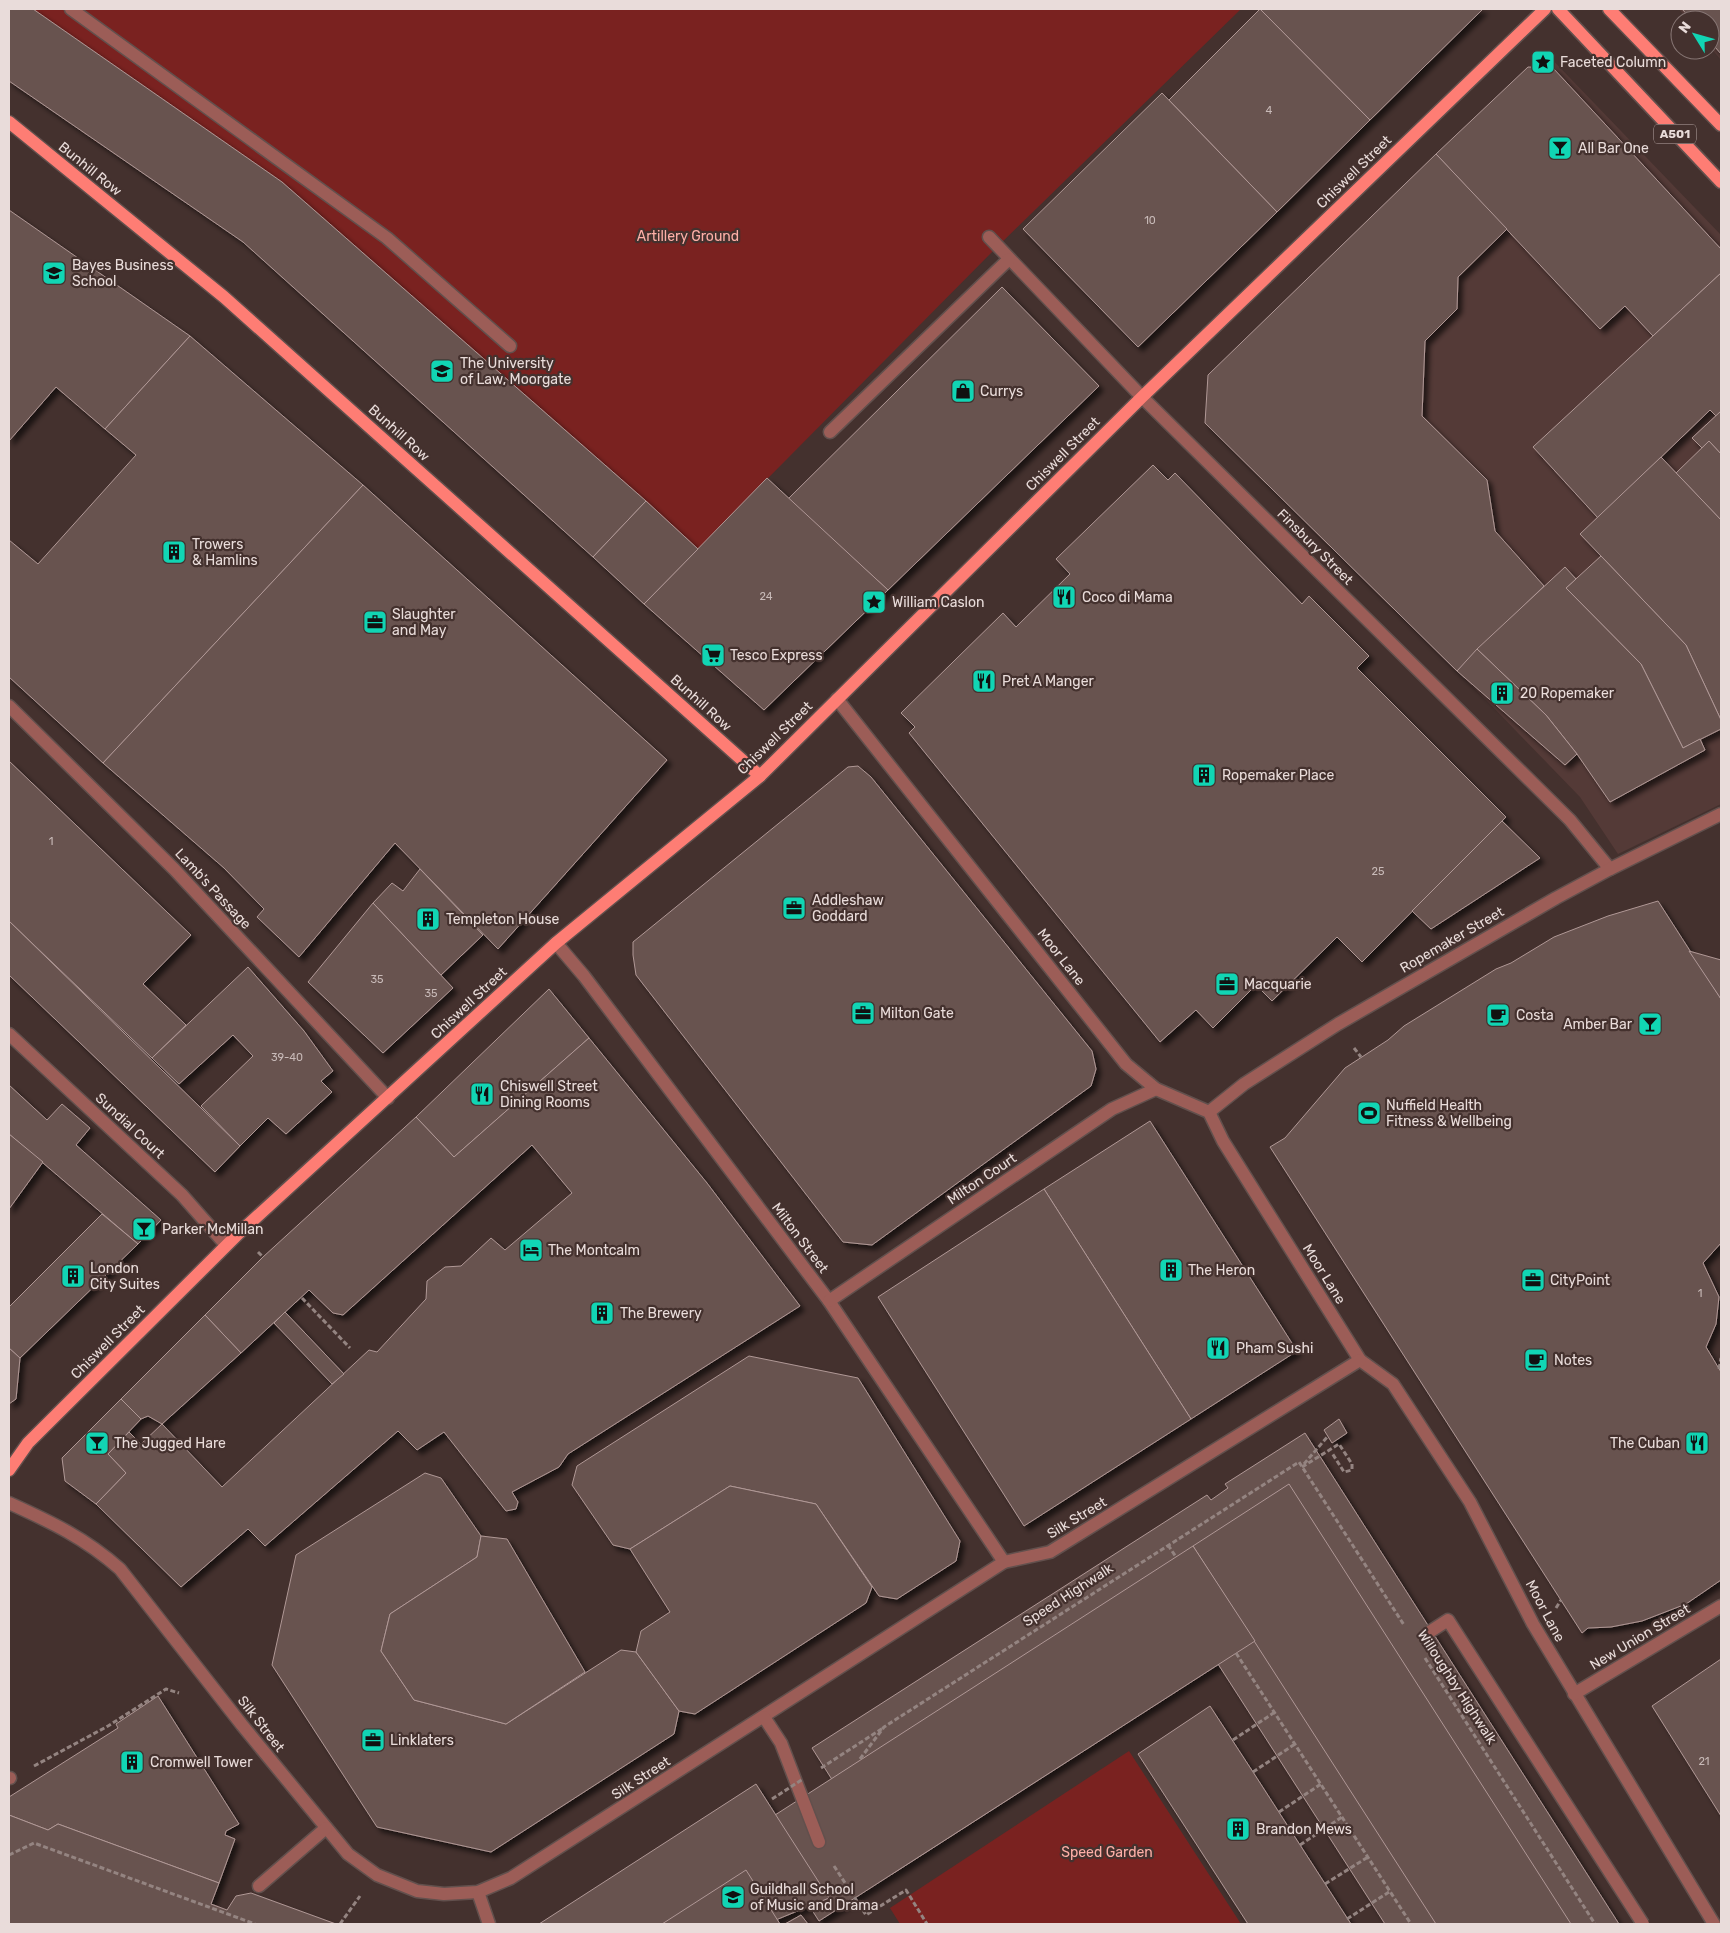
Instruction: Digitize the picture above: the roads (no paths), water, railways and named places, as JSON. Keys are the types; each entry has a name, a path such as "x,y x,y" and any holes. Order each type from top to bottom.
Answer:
{"main road":[{"name":"Chiswell Street","path":"9,1470 28,1444 226,1245 556,943 760,776 1142,397 1545,9"},
{"name":"A501","path":"1558,9 1721,182"},
{"path":"1609,9 1721,126"},
{"name":"Bunhill Row","path":"9,122 224,297 760,776"}],"street":[{"path":"70,9 387,238 510,346"},
{"name":"Finsbury Street","path":"993,242 1142,397 1570,820 1610,869"},
{"path":"830,432 1009,259"},
{"name":"Moor Lane","path":"836,700 869,738 1126,1064 1156,1089 1209,1112 1223,1141 1360,1360 1393,1384 1475,1510 1533,1624 1714,1924"},
{"name":"Lamb's Passage","path":"9,706 174,869 388,1098"},
{"name":"Ropemaker Street","path":"1209,1112 1244,1084 1338,1024 1610,869 1721,814"},
{"name":"Milton Street","path":"556,943 584,976 829,1301 1004,1562"},
{"name":"Sundial Court","path":"9,1034 182,1195 226,1245"},
{"name":"Milton Court","path":"829,1301 1112,1109 1156,1089"},
{"name":"Silk Street","path":"9,1504 63,1527 97,1548 120,1570 348,1854 377,1875 417,1891 444,1894 478,1892 512,1878 1004,1562 1050,1552 1360,1360"},
{"name":"New Union Street","path":"1574,1694 1721,1606"},
{"path":"1431,1631 1448,1620 1643,1924"},
{"path":"764,1717 781,1743 819,1842"},
{"path":"259,1886 326,1828"},
{"path":"478,1892 489,1924"}],"place":[{"name":"Faceted Column","path":"1543,62"},
{"name":"All Bar One","path":"1560,148"},
{"name":"Bayes Business School","path":"54,273"},
{"name":"The University of Law, Moorgate","path":"442,371"},
{"name":"Currys","path":"963,391"},
{"name":"Trowers & Hamlins","path":"174,552"},
{"name":"Coco di Mama","path":"1064,597"},
{"name":"William Caslon","path":"874,602"},
{"name":"Slaughter and May","path":"375,622"},
{"name":"Tesco Express","path":"713,655"},
{"name":"Pret A Manger","path":"984,681"},
{"name":"20 Ropemaker","path":"1502,693"},
{"name":"Ropemaker Place","path":"1204,775"},
{"name":"Addleshaw Goddard","path":"794,908"},
{"name":"Templeton House","path":"428,919"},
{"name":"Macquarie","path":"1227,984"},
{"name":"Milton Gate","path":"863,1013"},
{"name":"Costa","path":"1498,1015"},
{"name":"Amber Bar","path":"1650,1024"},
{"name":"Chiswell Street Dining Rooms","path":"482,1094"},
{"name":"Nuffield Health Fitness & Wellbeing","path":"1369,1113"},
{"name":"Parker McMillan","path":"144,1229"},
{"name":"The Montcalm","path":"531,1250"},
{"name":"The Heron","path":"1171,1270"},
{"name":"London City Suites","path":"73,1276"},
{"name":"CityPoint","path":"1533,1280"},
{"name":"The Brewery","path":"602,1313"},
{"name":"Pham Sushi","path":"1218,1348"},
{"name":"Notes","path":"1536,1360"},
{"name":"The Jugged Hare","path":"97,1443"},
{"name":"The Cuban","path":"1697,1443"},
{"name":"Linklaters","path":"373,1740"},
{"name":"Cromwell Tower","path":"132,1762"},
{"name":"Brandon Mews","path":"1238,1829"},
{"name":"Guildhall School of Music and Drama","path":"733,1897"}],"park label":[{"name":"Artillery Ground","path":"688,236"},
{"name":"Speed Garden","path":"1107,1852"}]}
